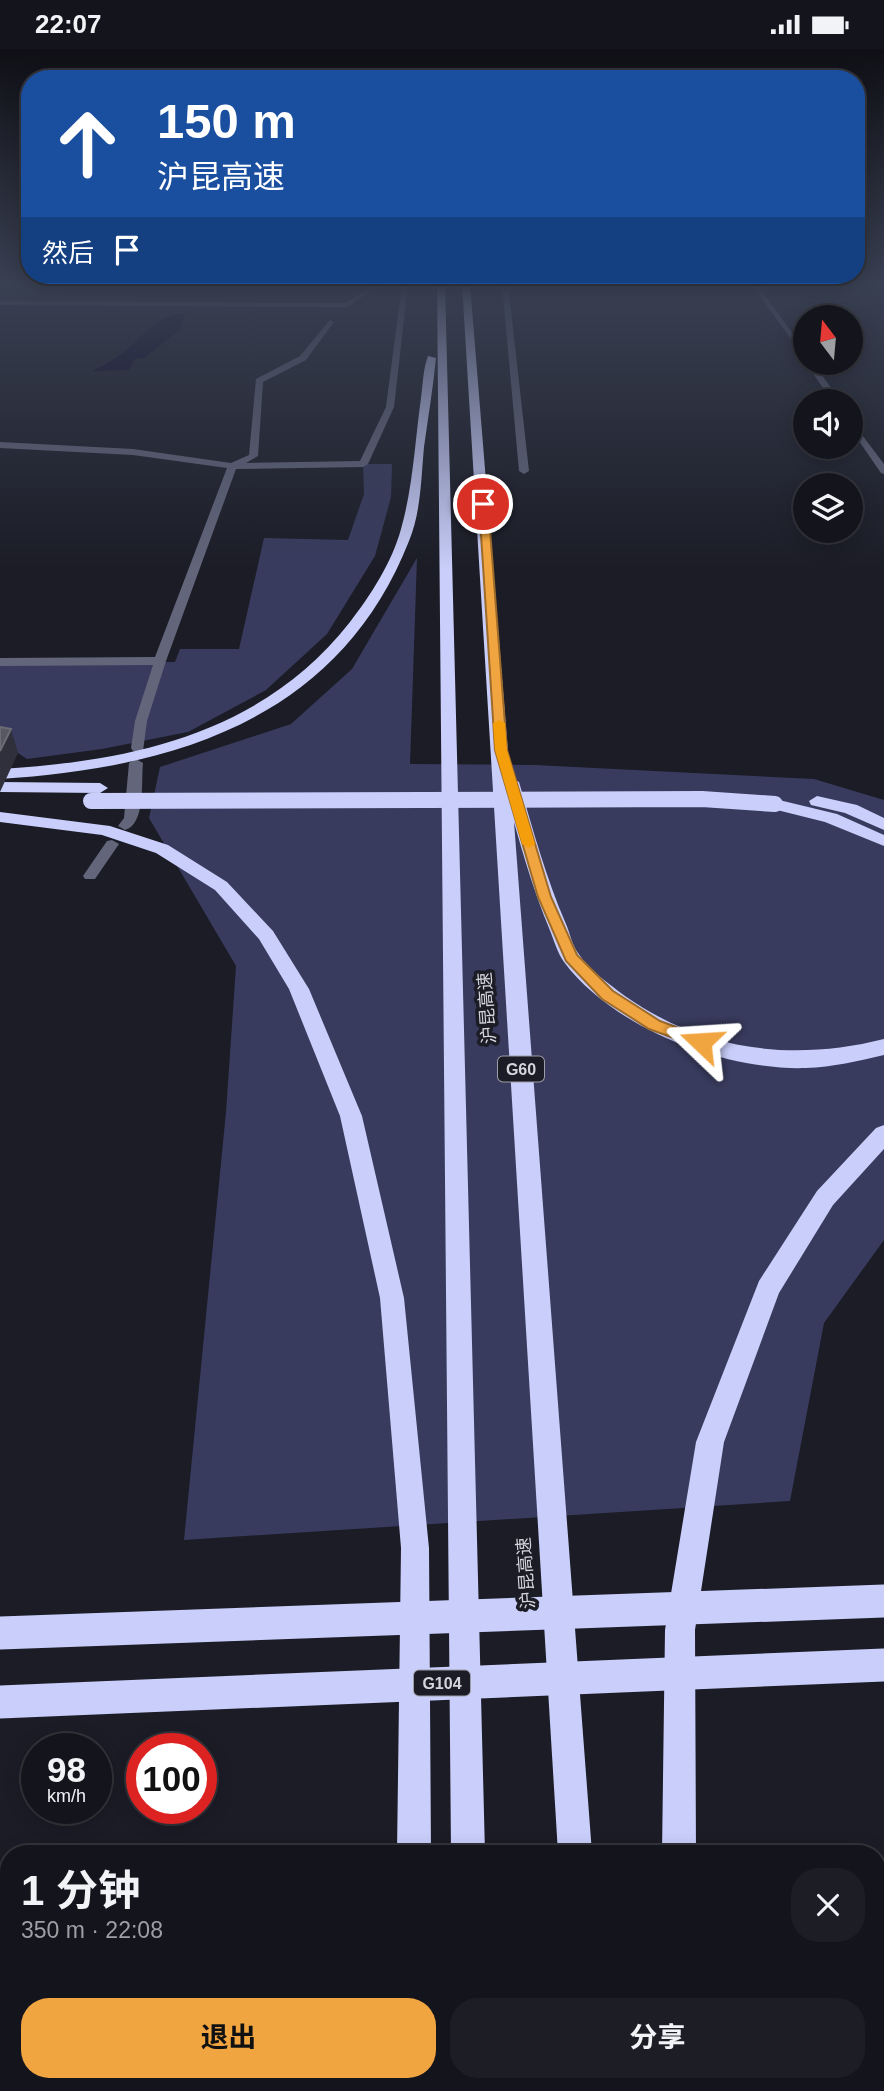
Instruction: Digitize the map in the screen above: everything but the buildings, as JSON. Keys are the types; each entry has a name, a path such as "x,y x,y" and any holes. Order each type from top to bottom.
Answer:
{"highway":[{"path":"0,774 107,763 181,745 249,717 302,683 345,641 380,586 403,541 414,489 428,379"},
{"name":"沪昆高速","path":"443,379 468,1845"},
{"name":"沪昆高速","path":"473,379 501,750 574,1845"},
{"path":"501,750 544,897 571,957 607,995 655,1025 724,1050 803,1061 866,1054 884,1047"},
{"path":"0,787 96,794 702,799 775,797 851,809 884,825"},
{"path":"0,801 96,794"},
{"path":"775,797 884,841"},
{"path":"0,817 104,830 162,849 220,886 265,935 299,989 351,1116 392,1298 415,1548 414,1845"},
{"path":"679,1845 680,1630 710,1442 768,1289 825,1198 884,1134"},
{"path":"0,1633 884,1601"},
{"name":"G104","path":"0,1702 884,1665"}],"street":[{"path":"138,748 141,721 160,661 232,466 253,456 258,381 261,379"},
{"path":"0,445 133,452 232,466 363,464 390,407 393,379"},
{"path":"515,379 524,471"},
{"path":"863,434 884,471"},
{"path":"0,662 160,661"},
{"path":"125,826 131,818 136,763"},
{"path":"90,876 113,844"}],"shaded area":[{"path":"363,464 392,464 391,497 375,556 327,634 266,690 188,732 102,749 27,759 18,753 0,750 0,663 175,662 180,649 239,649 264,538 348,540 364,494"},
{"path":"417,558 410,764 535,765 814,779 884,800 884,1240 824,1323 790,1501 184,1540 226,1112 236,966 149,818 160,767 291,724 352,669"}],"slow traffic":[{"path":"499,723 501,750 529,844"}],"route":[{"path":"483,504 501,750 544,897 571,957 607,995 655,1025 701,1042"}]}
